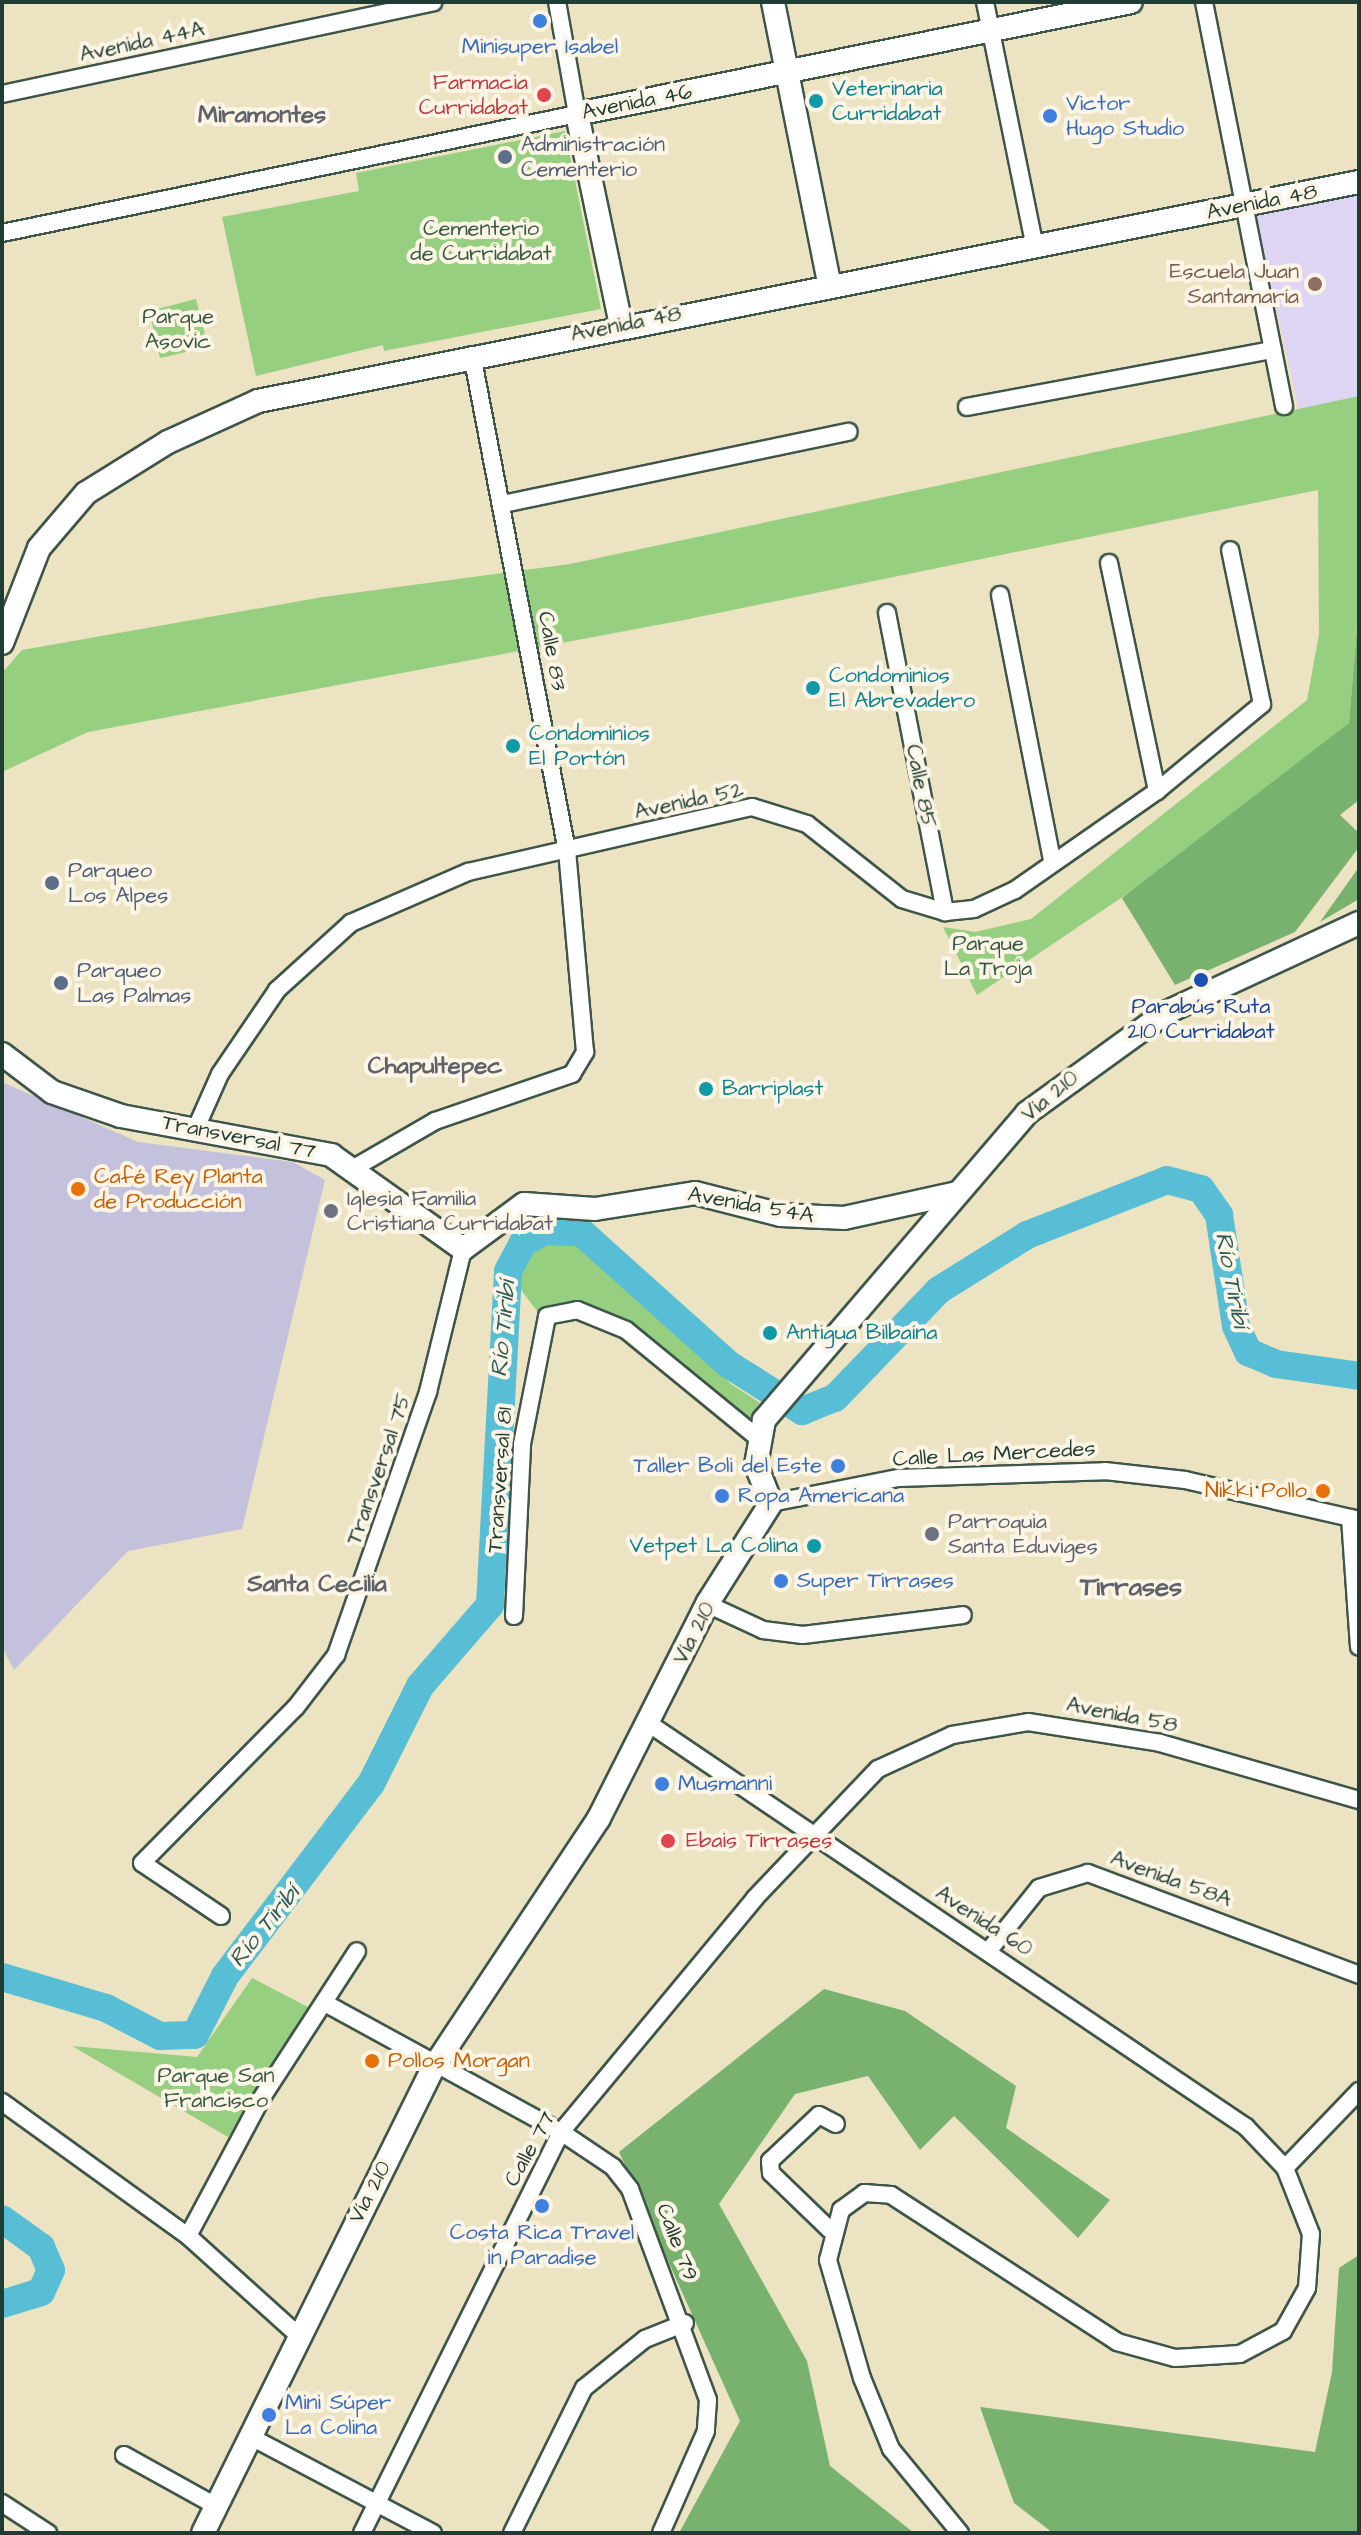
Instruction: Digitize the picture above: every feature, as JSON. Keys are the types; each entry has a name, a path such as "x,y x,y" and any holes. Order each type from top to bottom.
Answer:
{"main road":[{"path":"773,2 829,283"},
{"name":"Avenida 46","path":"577,114 1131,2"},
{"path":"577,114 621,325"},
{"name":"Avenida 48","path":"2,643 39,548 61,517 168,442 258,401 829,283 1035,247 1359,182"},
{"name":"Vía 210","path":"761,1429 805,1368 1027,1113 1108,1049 1165,1013 1359,923"},
{"name":"Transversal 77","path":"2,1054 52,1092 121,1116 304,1147 354,1168 463,1249"},
{"name":"Avenida 54A","path":"463,1249 524,1204 595,1209 695,1193 781,1215 844,1218 957,1193"},
{"path":"761,1429 756,1465 771,1503"},
{"name":"Vía 210","path":"203,2533 218,2507 297,2334 433,2068 599,1818 707,1604 771,1503"}],"street":[{"name":"Avenida 44A","path":"2,94 433,2"},
{"path":"557,2 577,114"},
{"path":"985,2 1035,247"},
{"path":"1204,2 1241,207 1284,406"},
{"name":"Avenida 46","path":"2,233 577,114"},
{"path":"967,407 1273,350"},
{"name":"Calle 83","path":"354,1168 435,1121 572,1074 585,1052 567,851 503,504 472,355"},
{"path":"503,504 849,432"},
{"name":"Avenida 52","path":"196,1128 220,1074 277,990 351,923 468,872 752,807 807,824 902,899 945,912 974,909 1015,890 1052,861 1157,791 1262,704 1230,550"},
{"path":"1109,563 1157,791"},
{"path":"1000,595 1052,861"},
{"name":"Calle 85","path":"887,613 945,912"},
{"name":"Transversal 75","path":"221,1916 142,1863 296,1707 336,1655 428,1392 463,1249"},
{"name":"Transversal 81","path":"514,1616 522,1444 547,1316 577,1310 626,1330 761,1429"},
{"name":"Calle Las Mercedes","path":"771,1503 899,1478 1105,1471 1185,1480 1354,1519"},
{"path":"1354,1519 1359,1647"},
{"path":"707,1604 763,1630 803,1635 963,1615"},
{"name":"Avenida 58","path":"814,1839 878,1769 914,1748 1028,1722 1160,1743 1359,1800"},
{"name":"Avenida 60","path":"648,1723 814,1839 990,1949 1246,2127 1285,2168"},
{"name":"Calle 77","path":"362,2533 561,2132 668,1998 814,1839"},
{"name":"Avenida 58A","path":"990,1949 1039,1888 1088,1873 1359,1975"},
{"path":"188,2236 254,2112 357,1951"},
{"path":"325,2003 433,2068"},
{"name":"Calle 79","path":"433,2068 561,2132 613,2167 630,2189 685,2323 709,2417 661,2533"},
{"path":"960,2533 912,2481 881,2427 831,2281 830,2230 851,2198 876,2191 910,2205 1117,2342 1204,2360 1264,2343 1297,2314 1312,2266 1311,2234 1285,2168 1359,2091"},
{"path":"2,2102 188,2236 297,2334"},
{"path":"830,2230 771,2173 770,2161 819,2115 836,2124"},
{"path":"512,2533 584,2388 645,2339 685,2323"},
{"path":"249,2436 433,2533"},
{"path":"124,2455 218,2507"},
{"path":"2,2503 48,2533"}],"shaded area":[{"name":"Escuela Juan Santamaría","path":"1359,189 1359,398 1299,411 1255,212"},
{"path":"2,1082 138,1142 293,1162 325,1180 242,1529 128,1551 14,1670 2,1647"}],"green space":[{"name":"Cementerio de Curridabat","path":"565,131 601,309 384,351 383,345 256,376 222,217 359,191 356,173"},
{"name":"Parque Asovic","path":"196,299 208,347 160,358 149,311"},
{"name":"Parque La Troja","path":"1359,396 1359,605 1349,723 1176,861 977,995 943,927 975,932 1031,919 1307,700 1319,634 1318,490 684,620 88,732 2,772 2,673 22,650 323,597 570,564"},
{"path":"1359,605 1359,800 1340,815 1359,833 1359,847 1295,932 1175,985 1122,898 1349,723"},
{"path":"1359,867 1359,899 1320,922"},
{"path":"556,1236 585,1240 731,1384 760,1403 746,1424 629,1327 576,1306 540,1315 512,1278 533,1245"},
{"name":"Parque San Francisco","path":"252,1978 310,2008 228,2137 72,2046 197,2057"},
{"path":"824,1989 905,2011 1016,2086 1006,2128 1110,2200 1078,2238 954,2116 920,2150 868,2076 795,2094 719,2204 807,2361 830,2466 914,2533 679,2533 740,2421 619,2152"},
{"path":"1359,2255 1359,2533 1053,2533 1014,2503 980,2407 1315,2452 1332,2372 1339,2268"}],"waterway":[{"name":"Río Tiribí","path":"2,1977 106,2008 160,2036 195,2035 225,1976 371,1784 420,1686 490,1605 508,1271 523,1243 545,1231 581,1232 728,1364 802,1411 835,1398 939,1290 1027,1235 1167,1180 1201,1189 1219,1215 1236,1326 1248,1352 1276,1364 1359,1376"},
{"name":"Río Tiribí","path":"2,2219 41,2247 51,2270 41,2292 2,2304"}],"place":[{"name":"Minisuper Isabel","path":"540,21"},
{"name":"Farmacia Curridabat","path":"544,95"},
{"name":"Veterinaria Curridabat","path":"816,101"},
{"name":"Victor Hugo Studio","path":"1050,116"},
{"name":"Administración Cementerio","path":"505,157"},
{"name":"Escuela Juan Santamaría","path":"1315,284"},
{"name":"Condominios El Abrevadero","path":"813,688"},
{"name":"Condominios El Portón","path":"513,746"},
{"name":"Parqueo Los Alpes","path":"52,883"},
{"name":"Parabús Ruta 210 Curridabat","path":"1201,980"},
{"name":"Parqueo Las Palmas","path":"61,983"},
{"name":"Barriplast","path":"706,1089"},
{"name":"Café Rey Planta de Producción","path":"78,1189"},
{"name":"Iglesia Familia Cristiana Curridabat","path":"331,1211"},
{"name":"Antigua Bilbaína","path":"770,1333"},
{"name":"Taller Boli del Este","path":"838,1466"},
{"name":"Nikki Pollo","path":"1323,1491"},
{"name":"Ropa Americana","path":"722,1496"},
{"name":"Parroquia Santa Eduviges","path":"932,1534"},
{"name":"Vetpet La Colina","path":"814,1546"},
{"name":"Super Tirrases","path":"781,1581"},
{"name":"Musmanni","path":"662,1784"},
{"name":"Ebais Tirrases","path":"668,1841"},
{"name":"Pollos Morgan","path":"372,2061"},
{"name":"Costa Rica Travel in Paradise","path":"542,2206"},
{"name":"Mini Súper La Colina","path":"269,2415"}],"district":[{"name":"Miramontes","path":"262,116"},
{"name":"Chapultepec","path":"435,1067"},
{"name":"Santa Cecilia","path":"317,1585"},
{"name":"Tirrases","path":"1131,1588"}]}
